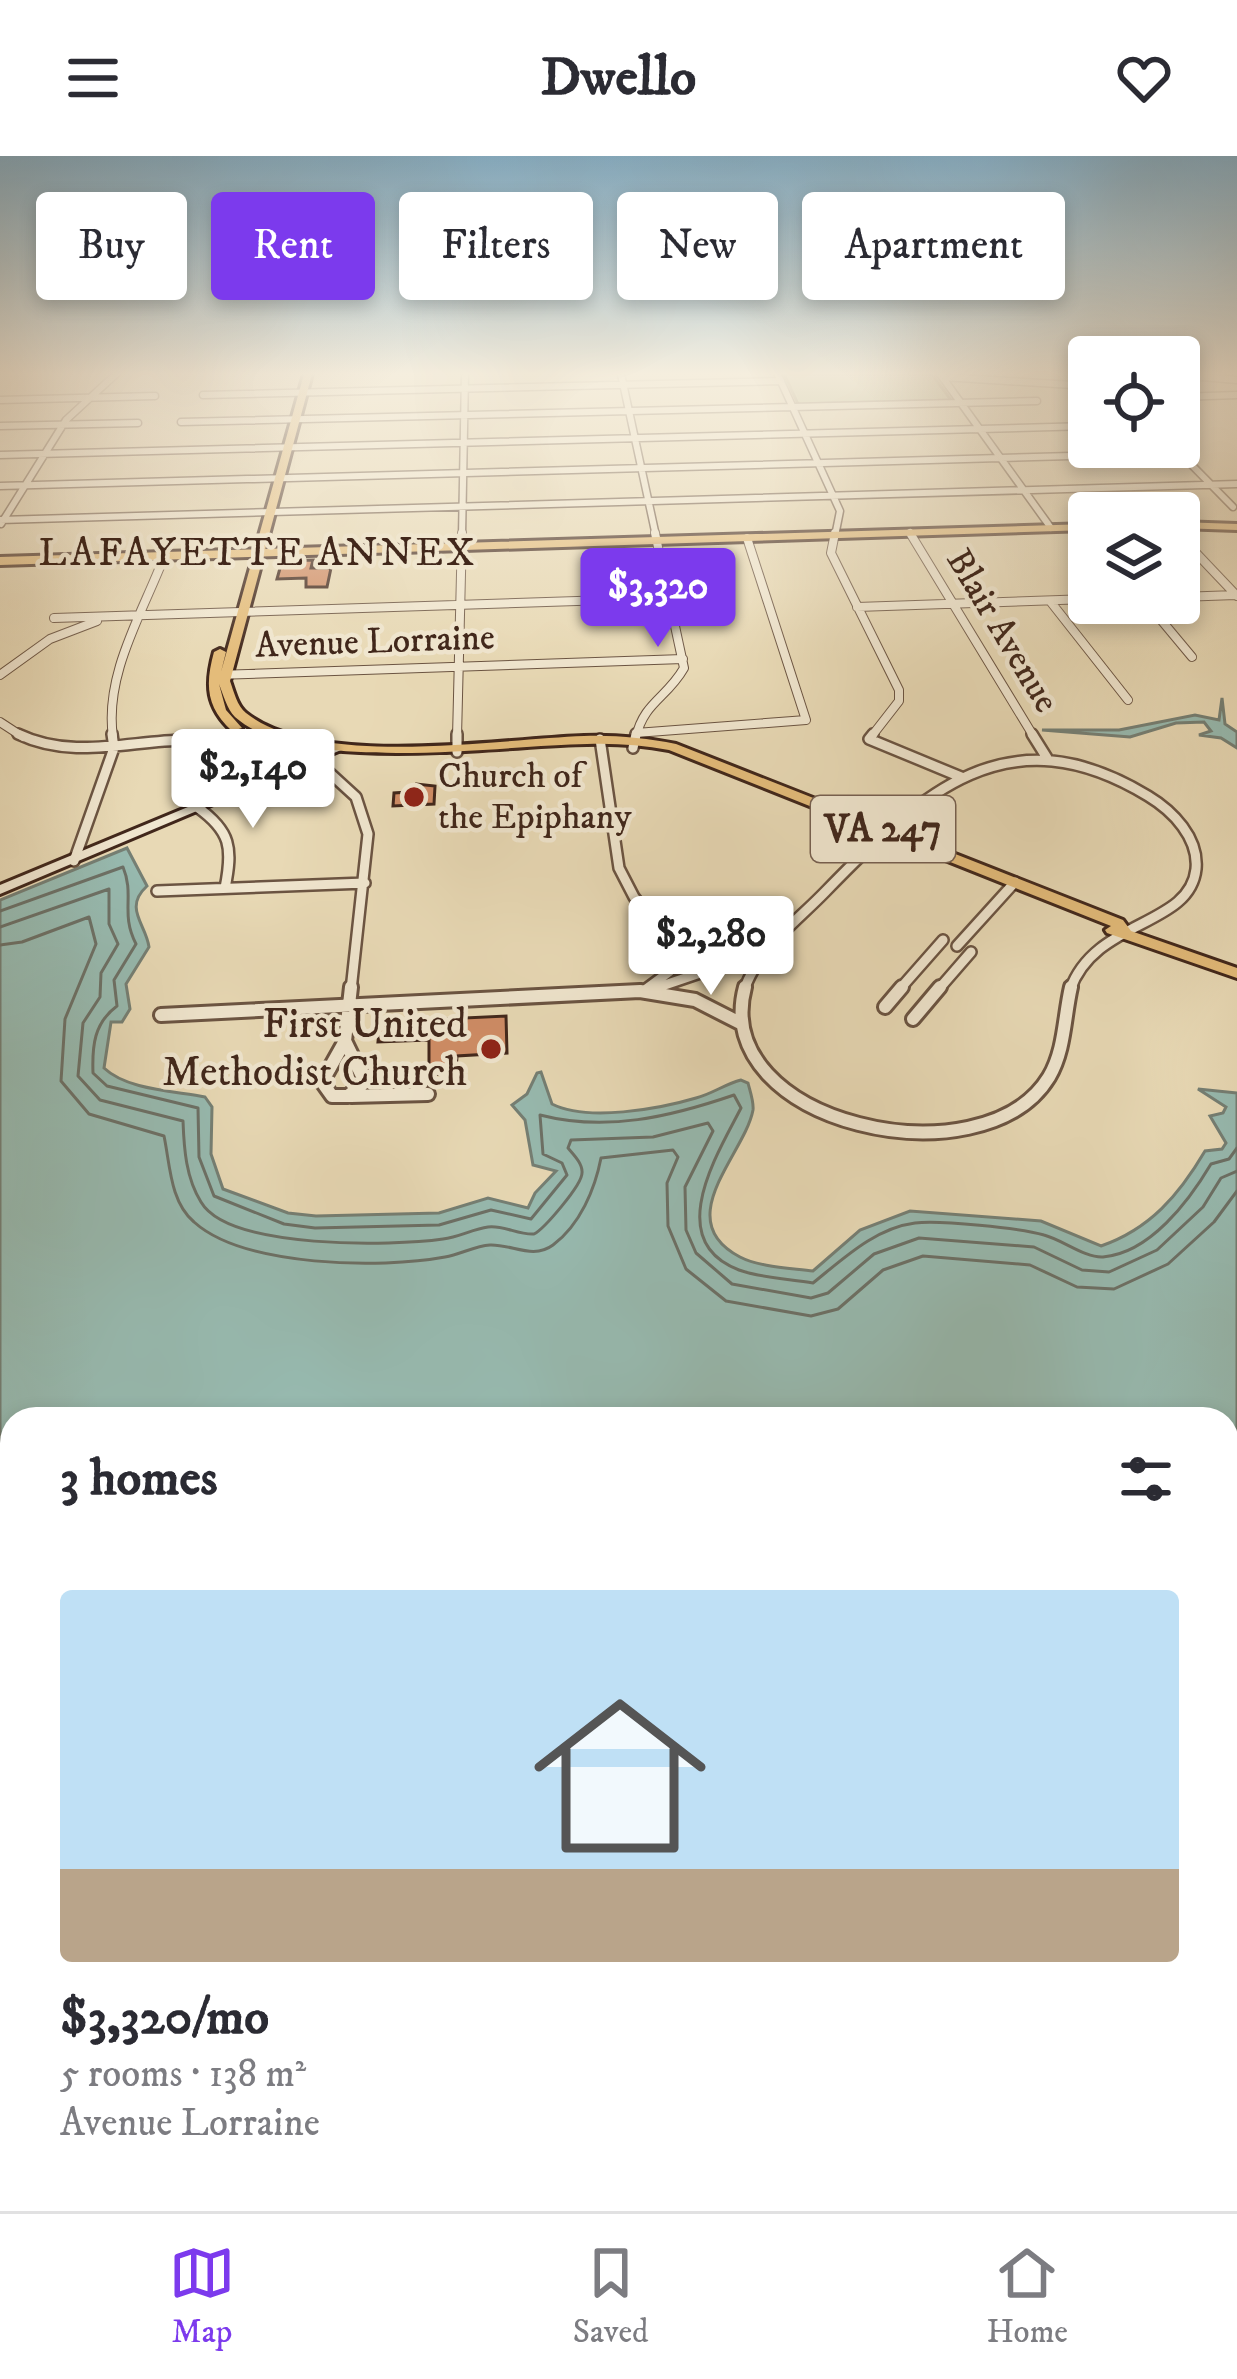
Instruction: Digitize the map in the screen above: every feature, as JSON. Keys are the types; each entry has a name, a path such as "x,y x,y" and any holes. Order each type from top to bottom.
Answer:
{"highway":[{"path":"1200,526 1237,527"},
{"path":"1,562 1068,527"}],"main road":[{"path":"264,737 233,727 217,709 219,675 249,559 256,554 279,470"},
{"name":"VA 247","path":"264,737 337,748 457,748"},
{"name":"VA 247","path":"264,737 321,755 635,741 690,752 1011,886 1118,922 1124,931 1237,973"}],"street":[{"path":"1,521 35,470"},
{"path":"457,748 460,470"},
{"path":"0,486 572,470"},
{"path":"641,470 682,659 680,679 646,705 635,741 805,722 747,538"},
{"path":"822,470 840,511 831,553 901,696 868,739 961,777"},
{"path":"1010,470 1051,528"},
{"path":"1196,470 1233,507"},
{"path":"1,521 1237,484"},
{"name":"Blair Avenue","path":"910,532 1047,758"},
{"path":"74,860 114,748 111,698 164,557"},
{"path":"1200,557 1237,595"},
{"path":"1200,596 1237,595"},
{"path":"54,618 669,598"},
{"path":"857,607 1068,600"},
{"path":"1050,601 1128,700"},
{"path":"0,675 50,639 110,617"},
{"path":"1164,624 1192,657"},
{"name":"Avenue Lorraine","path":"219,675 682,659"},
{"path":"0,722 46,745 114,748 264,737"},
{"path":"600,743 619,868 634,897 670,938 675,955 669,972 640,991"},
{"path":"0,890 337,748"},
{"path":"321,755 321,765 350,789 365,819 352,1006 345,1041 322,1082 326,1093 348,1096 428,1094"},
{"path":"1190,814 1135,778 1047,758 992,764 961,777 881,833 766,951 744,989 742,1024 749,1046 767,1073 792,1095 830,1115 902,1132 970,1128 1022,1105 1047,1080 1059,1058 1078,970 1094,950 1186,898 1207,873 1210,856"},
{"path":"197,807 225,826 232,839 225,888"},
{"path":"157,891 364,884"},
{"path":"958,946 1011,886"},
{"path":"670,938 712,951 766,951"},
{"path":"885,1006 943,940"},
{"path":"161,1015 640,991 708,974 766,951"},
{"path":"913,1019 970,952"},
{"path":"640,991 695,1000 742,1024"},
{"path":"345,1041 365,1077 362,1088 348,1096"}],"water":[{"path":"1222,698 1225,724 1237,732 1237,748 1221,738 1199,735 1211,731 1204,722 1176,723 1130,737 1042,730 1119,730 1195,715 1219,720"},
{"path":"127,848 147,886 136,909 149,947 126,984 130,1009 122,1022 111,1022 104,1068 138,1085 205,1097 212,1107 211,1154 223,1189 288,1213 439,1213 488,1198 528,1208 556,1171 533,1165 525,1120 512,1105 527,1094 537,1073 541,1072 552,1104 603,1113 681,1102 741,1080 748,1083 753,1110 711,1206 711,1225 720,1242 740,1257 813,1271 860,1230 910,1211 1041,1221 1101,1246 1149,1220 1174,1196 1205,1151 1222,1149 1226,1143 1210,1116 1223,1113 1226,1107 1198,1089 1237,1093 1237,1407 0,1407 0,900"}],"building":[{"path":"313,560 311,568 331,568 327,587 306,587 306,578 277,579 282,561"},
{"name":"Church of the Epiphany","path":"416,784 435,786 434,804 393,806 394,793 408,792"},
{"name":"First United Methodist Church","path":"506,1016 507,1053 457,1056 456,1073 451,1075 429,1074 429,1040 378,1042 380,1022"}],"place":[{"name":"Church of the Epiphany","path":"414,797"},
{"name":"First United Methodist Church","path":"491,1049"}],"district":[{"name":"LAFAYETTE ANNEX","path":"258,553"}]}
